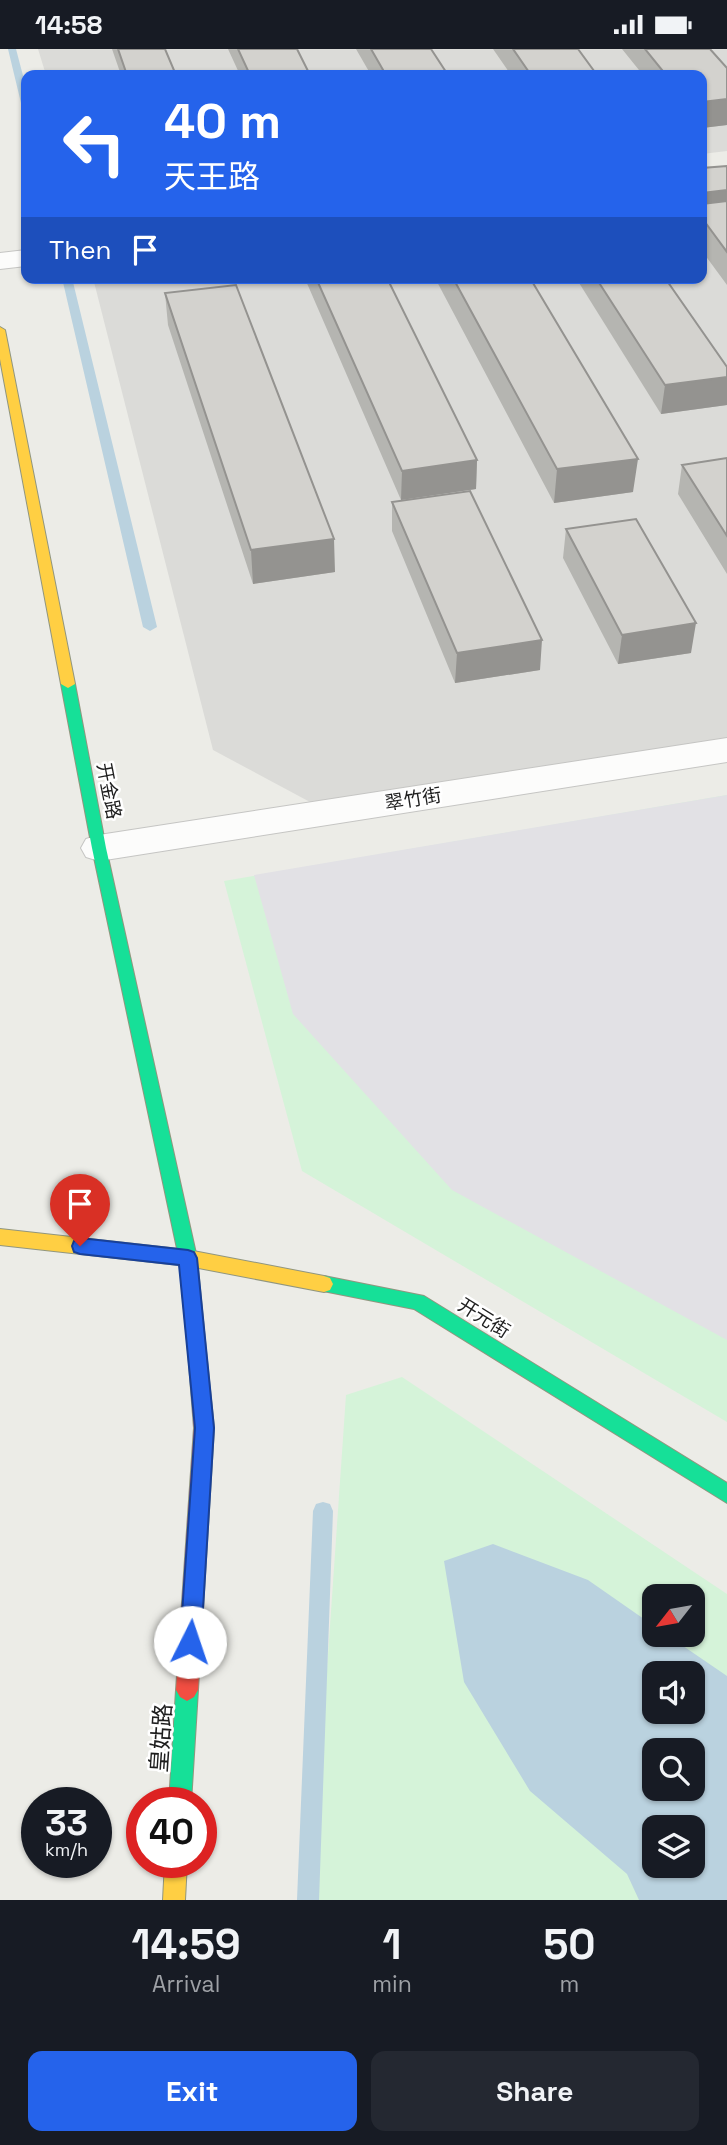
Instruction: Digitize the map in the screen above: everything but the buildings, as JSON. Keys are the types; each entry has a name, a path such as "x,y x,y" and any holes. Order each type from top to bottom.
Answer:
{"street":[{"path":"0,261 21,259"},
{"name":"开金路","path":"0,330 99,848 188,1258"},
{"name":"翠竹街","path":"99,848 727,750"},
{"name":"开元街","path":"0,1237 188,1258 418,1302 727,1494"},
{"name":"皇姑路","path":"181,1787 204,1428 188,1258"},
{"path":"174,1900 175,1878"}],"shaded area":[{"path":"38,49 727,49 727,151 707,153 707,70 44,70"},
{"path":"727,187 727,738 310,802 213,750 95,284 707,284 707,190"},
{"path":"727,795 727,1340 452,1190 293,1014 254,875"}],"green space":[{"path":"727,795 727,1422 302,1171 224,881"},
{"path":"402,1377 727,1594 727,1900 311,1900 346,1395"}],"water":[{"path":"493,1544 588,1580 642,1618 642,1647 685,1647 727,1676 727,1900 639,1900 627,1874 530,1791 464,1682 444,1561"}],"waterway":[{"path":"12,49 21,84"},
{"path":"68,284 150,627"},
{"path":"308,1900 323,1511"}],"traffic: fast":[{"path":"68,684 99,848 188,1258 197,1351"},
{"path":"324,1284 418,1302 727,1494"},
{"path":"181,1787 187,1690"}],"traffic: slow":[{"path":"0,330 68,684"},
{"path":"0,1237 188,1258 324,1284"},
{"path":"174,1900 175,1878"}],"traffic: jam":[{"path":"187,1690 204,1428 197,1351"}],"route":[{"path":"80,1246 188,1258 204,1428 190,1642"}]}
